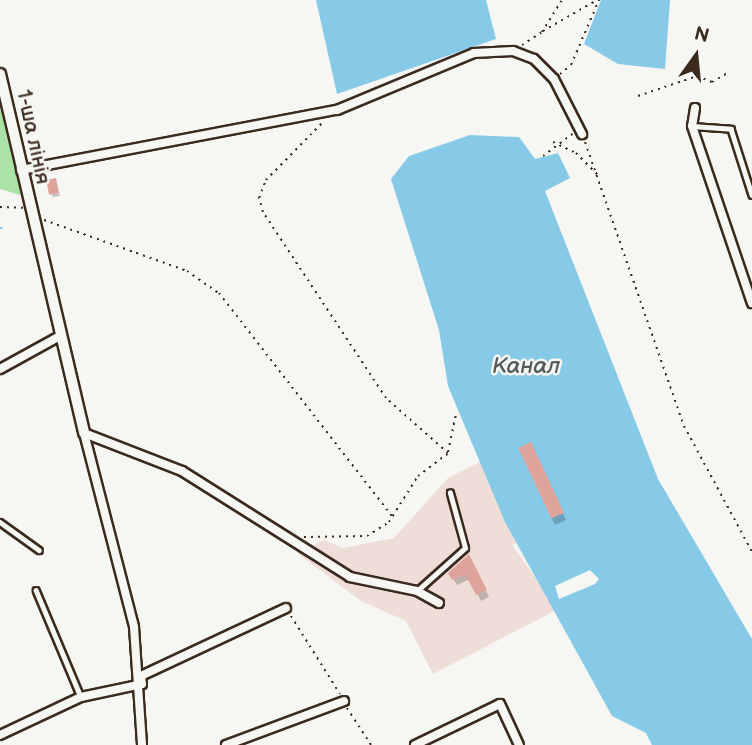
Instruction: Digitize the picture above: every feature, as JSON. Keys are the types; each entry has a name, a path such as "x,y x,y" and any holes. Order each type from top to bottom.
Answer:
{"street":[{"path":"21,170 337,110 474,53 513,51 534,59 554,79 581,132"},
{"name":"1-ша лінія","path":"0,74 58,337 84,433"},
{"path":"695,108 692,126 752,303"},
{"path":"0,369 58,337"},
{"path":"84,433 182,471 285,540 350,578 417,590 439,603"},
{"path":"84,433 124,579 141,680 142,745"},
{"path":"0,735 81,696 141,680 286,608"},
{"path":"226,745 344,701"},
{"path":"415,745 500,704 519,745"}],"lane":[{"path":"692,126 732,129 752,195"},
{"path":"417,590 465,548 450,493"},
{"path":"0,522 39,550"},
{"path":"36,590 81,696"}],"path":[{"path":"542,32 562,0"},
{"path":"513,51 598,0"},
{"path":"554,79 571,65 598,0"},
{"path":"638,96 697,76 712,82 729,72"},
{"path":"337,110 278,163 259,198 263,212 386,398 448,453"},
{"path":"543,156 552,142 581,132 684,426 752,552"},
{"path":"552,142 576,153 598,175"},
{"path":"0,207 29,211 150,255 219,293 392,516"},
{"path":"285,540 367,536 392,516 418,476 448,453 456,415"},
{"path":"286,608 371,745"}],"shaded area":[{"path":"531,436 573,516 512,545 558,609 433,674 406,621 361,601 297,553 324,540 343,548 394,538 448,478"}],"green space":[{"path":"0,91 24,196 0,189"}],"water":[{"path":"316,0 486,0 496,39 337,94"},
{"path":"601,0 670,0 665,69 618,64 584,44"},
{"name":"Канал","path":"470,135 519,137 535,159 558,153 570,178 545,191 658,479 752,639 752,745 652,745 646,733 612,716 505,522 448,386 439,330 391,179 409,156"}],"pier":[{"path":"590,570 599,579 595,584 559,599 555,586"}],"building":[{"path":"56,178 59,193 49,195 46,180"},
{"path":"531,442 564,513 551,519 518,448"},
{"path":"469,554 487,590 476,595 465,574 452,580 448,573"}]}
